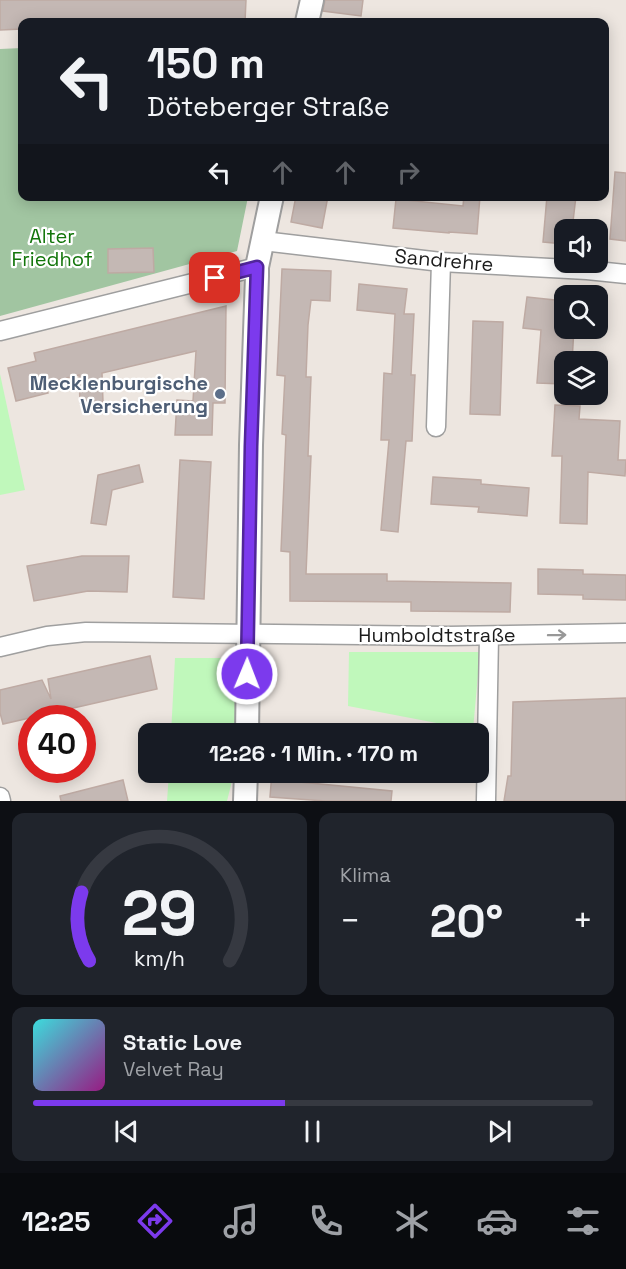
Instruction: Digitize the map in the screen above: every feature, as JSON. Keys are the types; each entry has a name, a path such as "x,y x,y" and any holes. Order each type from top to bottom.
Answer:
{"street":[{"path":"308,18 312,0"},
{"path":"247,723 251,446 257,267 271,201"},
{"name":"Sandrehre","path":"263,241 441,262 626,274"},
{"path":"436,427 441,262"},
{"path":"0,331 257,267"},
{"name":"Humboldtstraße","path":"0,647 47,636 86,632 489,636 626,633"},
{"path":"486,801 489,636"},
{"path":"245,801 246,783"}],"green space":[{"name":"Alter Friedhof","path":"18,48 18,201 247,201 237,251 0,316 0,49"},
{"path":"0,374 25,490 0,495"},
{"path":"349,652 480,652 474,723 437,723 348,706"},
{"path":"175,658 235,658 238,675 236,723 172,723"},
{"path":"168,783 232,783 227,801 167,801"}],"building":[{"path":"0,0 246,0 245,18 18,18 18,29 0,30"},
{"path":"325,0 363,0 361,16 323,11"},
{"path":"615,172 626,173 626,241 610,239"},
{"path":"295,201 327,201 322,228 291,222"},
{"path":"396,201 463,206 464,201 480,201 477,234 393,228"},
{"path":"547,201 575,201 573,219 554,219 554,243 543,242"},
{"path":"153,248 154,272 108,273 108,249"},
{"path":"282,269 331,271 330,301 311,300 308,325 306,377 311,377 308,456 311,456 306,574 387,574 387,581 511,583 510,612 411,611 411,602 290,601 290,552 281,551 286,435 282,434 285,376 277,375"},
{"path":"359,284 407,289 404,314 414,314 411,375 415,375 412,441 406,441 398,532 381,530 389,440 381,440 384,373 392,374 395,314 357,310"},
{"path":"527,297 554,300 554,339 573,339 573,351 554,351 554,384 537,383 541,330 523,328"},
{"path":"226,306 225,403 213,403 212,435 175,435 177,400 193,401 196,351 102,373 103,402 80,403 79,375 45,383 48,393 16,401 8,368 36,361 34,353"},
{"path":"473,321 503,322 500,415 470,414"},
{"path":"555,405 580,406 579,419 620,421 618,460 626,460 625,476 588,472 587,524 560,523 562,456 552,456"},
{"path":"180,460 211,462 204,599 173,597"},
{"path":"139,465 143,482 112,490 106,525 91,523 98,475"},
{"path":"433,477 481,480 481,484 529,488 527,516 478,512 479,507 431,504"},
{"path":"82,556 129,556 127,592 88,591 34,601 27,566"},
{"path":"538,569 583,570 583,574 626,575 626,600 583,599 583,595 538,594"},
{"path":"150,656 157,689 87,705 18,705 18,721 3,724 0,713 0,690 42,680 51,699 48,679"},
{"path":"626,698 626,801 504,801 508,776 511,776 513,702"},
{"path":"123,780 128,801 61,801 60,796"},
{"path":"271,783 310,783 392,791 391,801 325,801 270,797"}],"place":[{"name":"Mecklenburgische Versicherung","path":"220,394"}],"route":[{"path":"215,278 257,267 247,674"}]}
